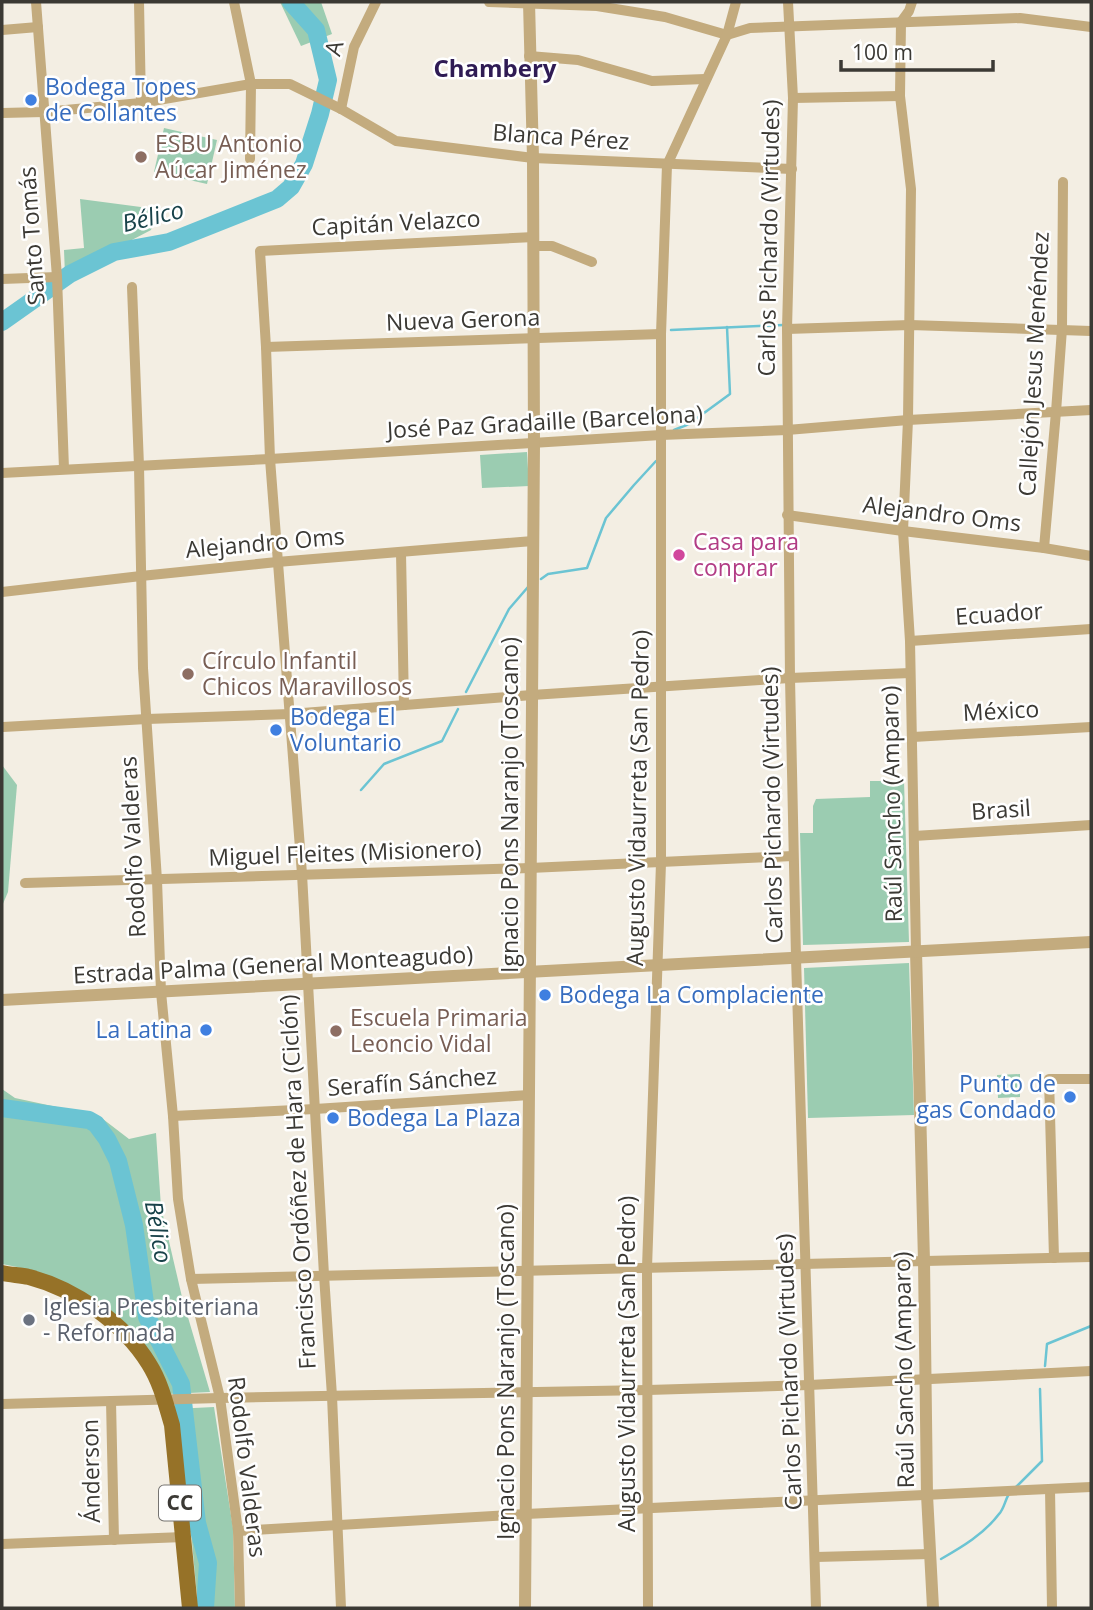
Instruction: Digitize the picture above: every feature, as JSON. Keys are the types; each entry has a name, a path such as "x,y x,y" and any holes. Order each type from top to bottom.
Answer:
{"main road":[{"name":"CC","path":"2,1273 29,1277 81,1298 128,1338 149,1365 168,1399 190,1608"}],"street":[{"name":"Santo Tomás","path":"36,2 59,304 64,468"},
{"path":"139,2 141,103"},
{"path":"234,2 251,85 250,159"},
{"name":"A","path":"339,108 354,47 376,2"},
{"path":"489,2 597,6 665,17 727,35 750,29 1020,18 1091,27"},
{"name":"Ignacio Pons Naranjo (Toscano)","path":"525,1608 534,444 534,242 529,2"},
{"name":"Augusto Vidaurreta (San Pedro)","path":"648,1608 647,1268 661,863 661,334 667,165 727,35 736,2"},
{"name":"Carlos Pichardo (Virtudes)","path":"788,2 793,98 787,329 787,514 793,856 817,1608"},
{"name":"Raúl Sancho (Amparo)","path":"912,2 901,22 900,96 911,189 908,420 903,531 913,737 927,1496 933,1608"},
{"path":"2,30 38,27"},
{"path":"529,56 578,60 652,81 705,79"},
{"name":"Blanca Pérez","path":"251,85 290,84 396,141 533,158 792,169"},
{"path":"2,113 141,103 251,85"},
{"path":"793,98 900,96"},
{"name":"Callejón Jesus Menéndez","path":"1044,548 1062,330 1063,182"},
{"name":"Capitán Velazco","path":"260,251 534,242 592,262"},
{"name":"Francisco Ordóñez de Hara (Ciclón)","path":"260,251 270,460 302,874 332,1396 341,1608"},
{"path":"2,279 57,277"},
{"name":"Rodolfo Valderas","path":"132,287 143,668 157,880 161,992 178,1199 191,1279 220,1398 238,1531 240,1608"},
{"path":"787,329 910,325 1091,331"},
{"name":"Nueva Gerona","path":"266,347 661,334"},
{"name":"José Paz Gradaille (Barcelona)","path":"2,473 270,460 1091,410"},
{"name":"Alejandro Oms","path":"787,514 1091,556"},
{"name":"Alejandro Oms","path":"2,592 277,562 533,541"},
{"path":"401,553 404,705"},
{"name":"Ecuador","path":"910,641 1091,629"},
{"path":"3,727 290,714 532,695 911,673"},
{"name":"México","path":"913,737 1091,727"},
{"name":"Brasil","path":"914,836 1091,825"},
{"name":"Miguel Fleites (Misionero)","path":"24,883 530,868 793,856"},
{"name":"Estrada Palma (General Monteagudo)","path":"2,1000 1091,942"},
{"path":"1054,1258 1049,1079 1091,1079"},
{"name":"Serafín Sánchez","path":"173,1116 315,1110 529,1094"},
{"path":"191,1279 1091,1257"},
{"path":"2,1404 648,1390 1091,1371"},
{"name":"Ánderson","path":"111,1401 114,1540"},
{"path":"238,1531 526,1514 1091,1487"},
{"path":"1050,1489 1052,1608"},
{"path":"2,1544 184,1537"},
{"path":"816,1557 930,1554"}],"green space":[{"path":"280,2 321,2 332,34 301,46"},
{"path":"164,128 217,140 207,184 154,172"},
{"path":"80,199 156,209 151,230 65,275 64,250 84,248"},
{"path":"527,452 529,486 482,488 480,455"},
{"path":"2,765 17,785 8,892 2,906"},
{"path":"870,781 904,781 909,942 803,945 800,833 813,833 813,806 816,799 870,797"},
{"path":"909,963 914,1115 808,1118 804,968"},
{"path":"1020,1074 1020,1097 998,1098 997,1075"},
{"path":"2,1089 15,1098 99,1116 129,1139 156,1133 161,1207 182,1297 210,1392 169,1394 152,1356 49,1278 2,1264"},
{"path":"214,1407 233,1528 235,1608 198,1608 183,1443 174,1409"}],"waterway":[{"name":"Bélico","path":"2,322 70,274 114,252 169,242 277,199 291,187 304,164 328,80 316,30 291,2"},
{"path":"671,330 783,325"},
{"path":"674,430 689,424 730,394 727,327"},
{"path":"541,579 548,574 587,568 606,518 656,461"},
{"path":"466,692 509,609 528,587"},
{"path":"361,790 384,764 442,741 458,709"},
{"name":"Bélico","path":"2,1108 89,1120 96,1124 107,1139 118,1161 134,1225 147,1317 181,1384 197,1523 208,1563 205,1608"},
{"path":"1045,1366 1047,1344 1091,1326"},
{"path":"1016,1487 1042,1461 1040,1389"},
{"path":"941,1559 987,1528 1001,1512 1009,1494"}],"place":[{"name":"Bodega Topes de Collantes","path":"31,100"},
{"name":"ESBU Antonio Aúcar Jiménez","path":"141,157"},
{"name":"Casa para conprar","path":"679,555"},
{"name":"Círculo Infantil Chicos Maravillosos","path":"188,674"},
{"name":"Bodega El Voluntario","path":"276,730"},
{"name":"Bodega La Complaciente","path":"545,995"},
{"name":"La Latina","path":"206,1030"},
{"name":"Escuela Primaria Leoncio Vidal","path":"336,1031"},
{"name":"Punto de gas Condado","path":"1070,1097"},
{"name":"Bodega La Plaza","path":"333,1118"},
{"name":"Iglesia Presbiteriana - Reformada","path":"29,1320"}],"district":[{"name":"Chambery","path":"495,69"}]}
